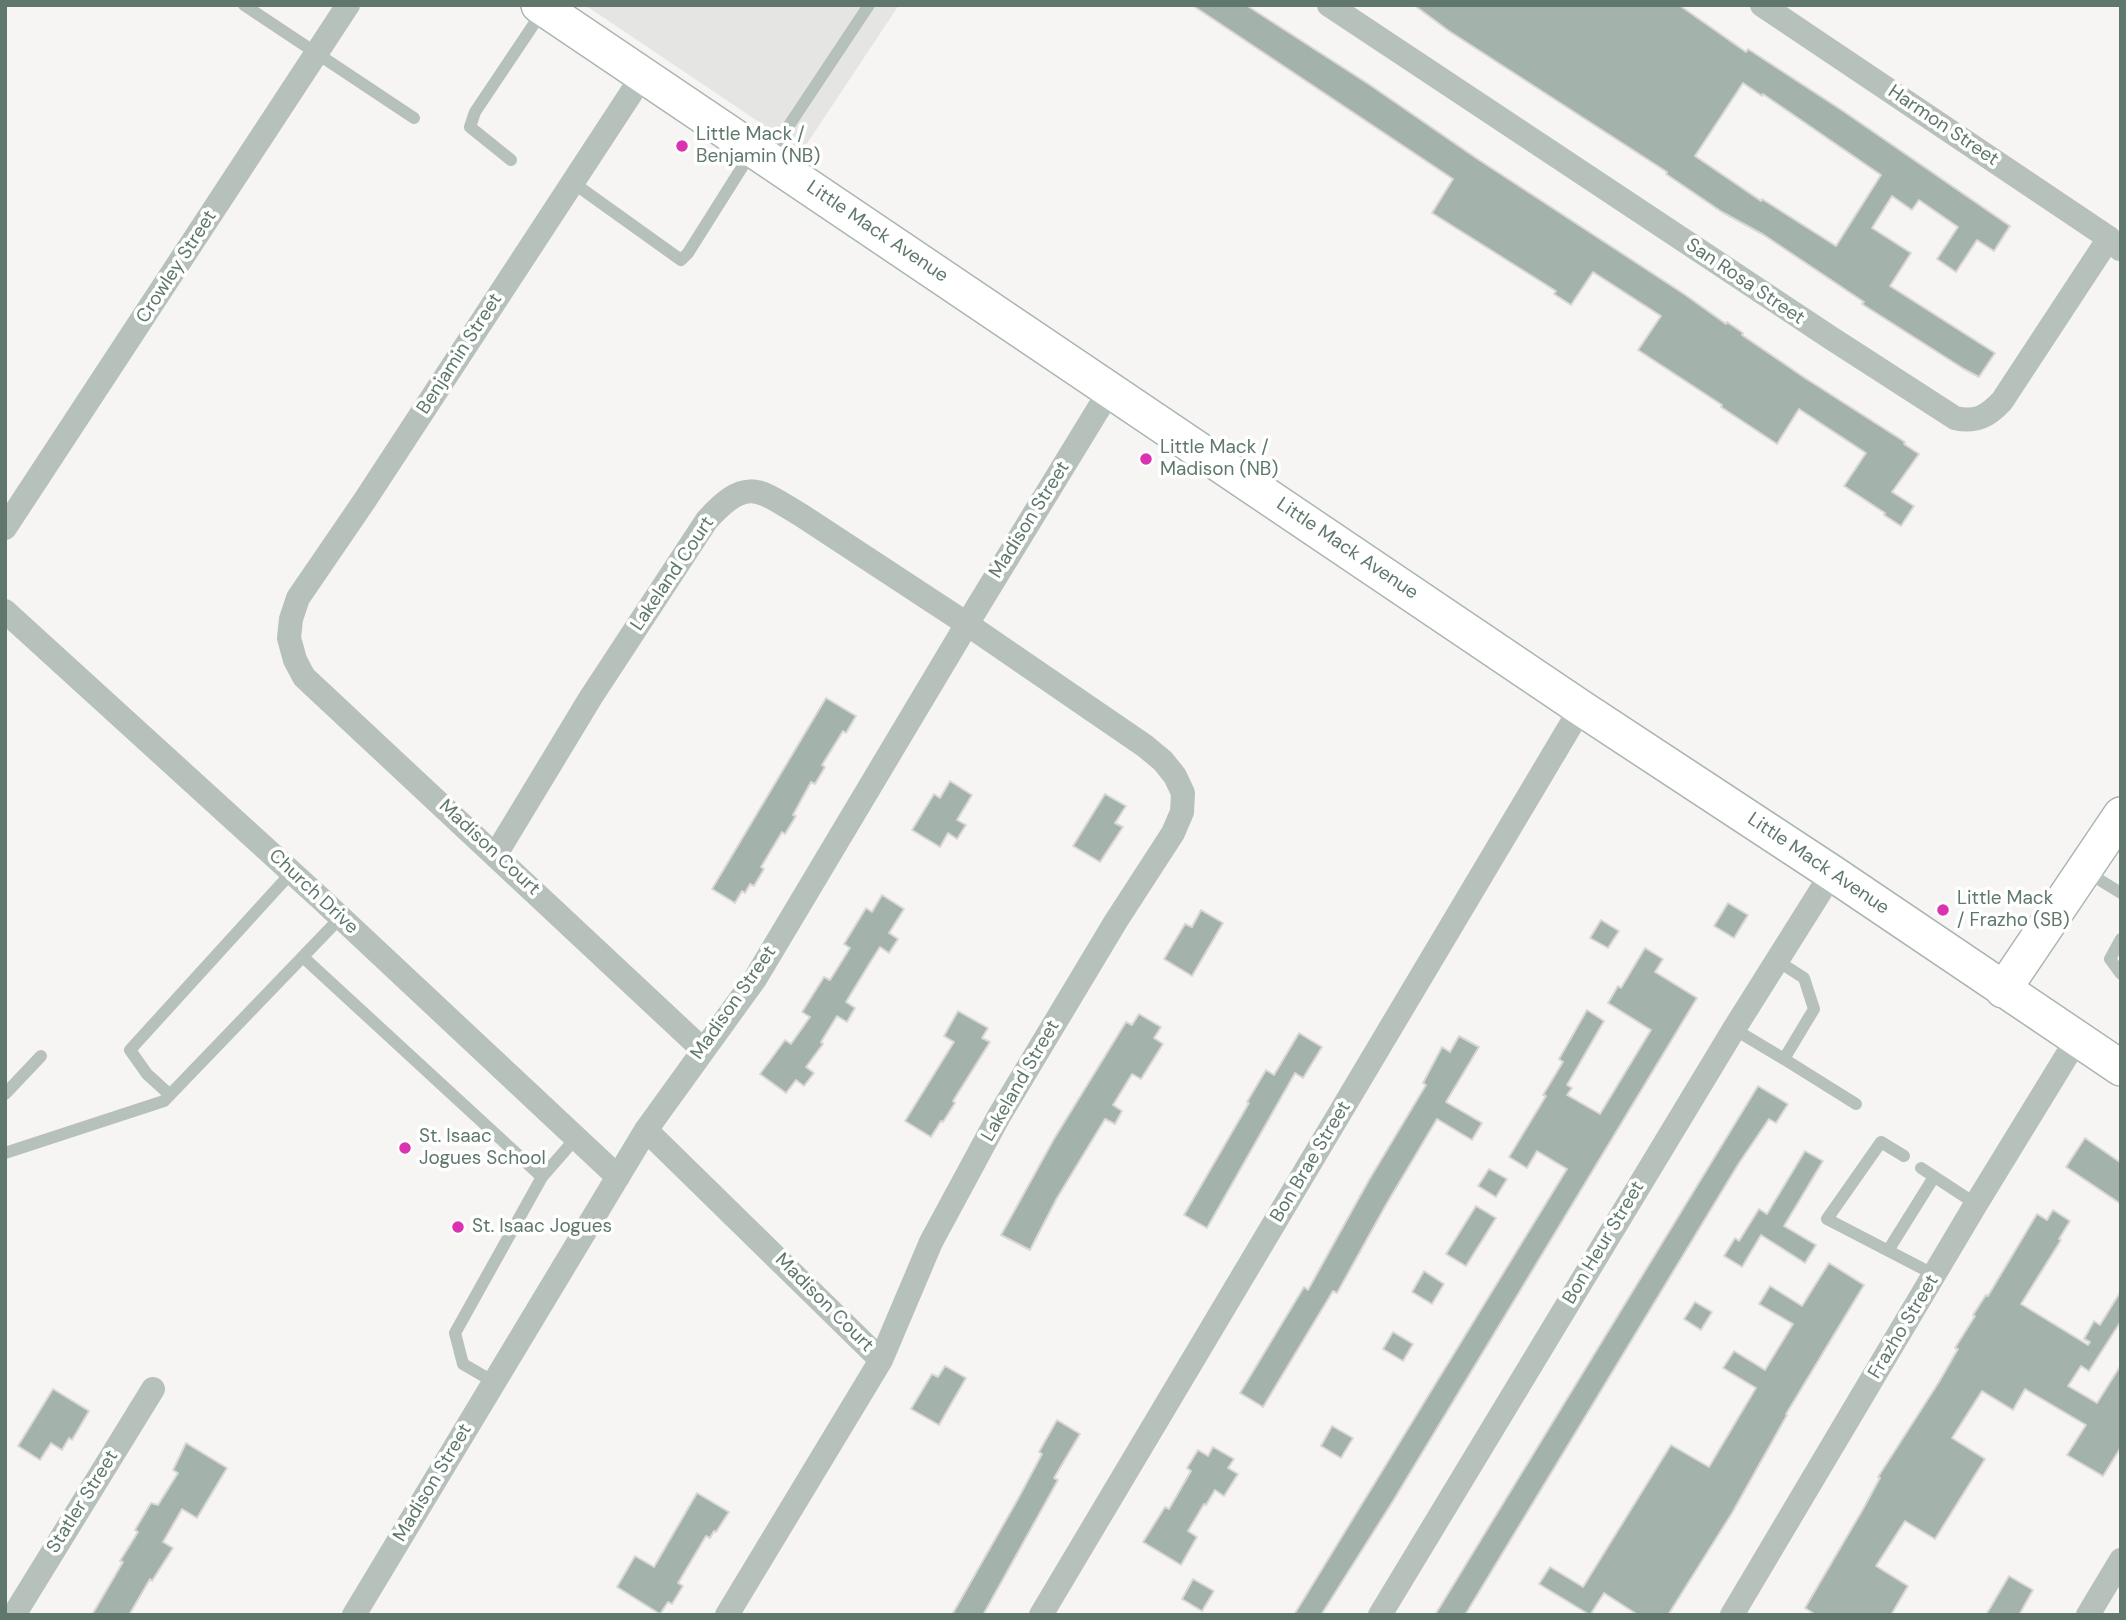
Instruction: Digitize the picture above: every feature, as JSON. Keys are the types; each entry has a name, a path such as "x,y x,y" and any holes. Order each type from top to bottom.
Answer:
{"main road":[{"name":"Little Mack Avenue","path":"555,13 1581,708 1832,873 2077,1040 2119,1064"},
{"path":"2003,990 2121,815"}],"street":[{"name":"Crowley Street","path":"5,528 348,5"},
{"name":"San Rosa Street","path":"1329,5 1955,418 1967,421 1982,418 2003,401 2115,244"},
{"name":"Harmon Street","path":"1762,5 2115,244"},
{"name":"Benjamin Street","path":"289,638 291,619 298,597 365,500 643,75"},
{"name":"Madison Street","path":"354,1615 646,1130 755,979 1110,390"},
{"name":"Lakeland Court","path":"496,854 591,698 707,520 723,502 739,491 765,494 967,624"},
{"name":"Church Drive","path":"5,611 341,917 618,1177"},
{"name":"Lakeland Street","path":"727,1615 881,1360 931,1242 993,1128 1116,921 1173,833 1182,812 1183,793 1175,776 1163,761 1097,711 967,624"},
{"name":"Madison Court","path":"289,638 295,660 304,677 702,1049"},
{"name":"Bon Brae Street","path":"1041,1615 1581,708"},
{"name":"Bon Heur Street","path":"1380,1615 1776,960 1832,873"},
{"name":"Frazho Street","path":"1732,1615 1976,1204 2077,1040"},
{"name":"Madison Court","path":"646,1130 881,1360"},
{"name":"Statler Street","path":"14,1615 153,1389"},
{"path":"2088,1615 2121,1560"}],"lane":[{"path":"244,5 414,117"},
{"path":"572,182 681,260 865,7"},
{"path":"511,160 470,127 475,112 555,13"},
{"path":"2084,871 2121,893"},
{"path":"170,1095 147,1074 130,1050 292,872"},
{"path":"5,1153 164,1101 341,917"},
{"path":"2121,939 2110,959 2121,974"},
{"path":"303,957 542,1177"},
{"path":"1776,960 1804,978 1814,1009 1783,1059"},
{"path":"1734,1029 1856,1104"},
{"path":"5,1094 41,1056"},
{"path":"494,1382 463,1364 455,1333 542,1177 576,1138"},
{"path":"1904,1156 1881,1142 1827,1219 1935,1275"},
{"path":"1922,1168 1976,1204"},
{"path":"1889,1250 1934,1177"}],"shaded area":[{"path":"585,5 899,5 802,151"}],"building":[{"path":"1192,5 1246,5 1905,442 1904,444 1919,454 1892,492 1914,506 1901,526 1844,486 1866,453 1799,409 1777,444 1721,407 1722,405 1638,350 1661,316 1593,272 1571,305 1554,294 1556,291 1432,213 1453,179"},
{"path":"1414,5 1679,5 1746,52 1748,49 1843,111 2010,226 1994,251 1977,240 1956,272 1937,259 1958,227 1919,200 1912,210 1892,196 1872,228 1911,253 1890,286 1995,353 1979,377 1964,369 1862,304 1864,302 1764,235 1722,212 1666,174 1667,172 1449,31","holes":["1743,83 1762,96 1763,94 1881,175 1836,246 1762,199 1761,201 1695,156"]},
{"path":"826,698 856,716 846,733 843,731 822,765 825,767 815,784 811,782 793,815 796,816 785,834 782,832 761,867 764,869 754,886 750,884 745,893 742,891 735,903 712,889"},
{"path":"950,781 972,795 957,820 966,825 957,839 948,833 940,847 912,830 934,794 940,798"},
{"path":"1105,794 1126,806 1115,823 1123,827 1100,862 1073,846"},
{"path":"882,895 904,909 889,933 898,939 889,953 880,947 871,961 846,1002 855,1008 847,1022 837,1016 821,1042 823,1044 806,1067 814,1073 804,1086 796,1080 786,1093 760,1074 785,1040 791,1044 810,1017 802,1012 824,977 830,980 850,948 844,944 866,908 872,912"},
{"path":"1728,903 1748,915 1734,938 1714,926"},
{"path":"1201,910 1223,923 1192,976 1164,959 1185,924 1192,927"},
{"path":"1601,920 1619,931 1608,948 1590,938"},
{"path":"1645,948 1663,959 1655,972 1697,998 1393,1501 1321,1615 1294,1615 1567,1169 1537,1151 1527,1168 1509,1157 1546,1096 1543,1095 1563,1062 1559,1059 1587,1010 1604,1021 1567,1085 1572,1088 1567,1095 1600,1114 1651,1030 1608,1003 1618,986 1621,988"},
{"path":"958,1011 988,1028 982,1038 990,1042 953,1101 955,1103 931,1137 905,1121 954,1042 944,1036"},
{"path":"1139,1014 1161,1027 1154,1038 1163,1044 1141,1079 1132,1074 1113,1105 1122,1111 1115,1124 1105,1119 1057,1198 1030,1250 1001,1235 1054,1139 1126,1022 1132,1025"},
{"path":"1299,1033 1322,1047 1303,1078 1295,1073 1207,1228 1184,1215 1266,1070 1274,1075"},
{"path":"1459,1036 1479,1047 1446,1102 1482,1123 1472,1140 1437,1119 1337,1293 1333,1291 1263,1407 1240,1393 1304,1287 1308,1290 1426,1085 1423,1083 1442,1047 1450,1052"},
{"path":"1758,1086 1788,1104 1776,1123 1769,1119 1739,1163 1465,1615 1435,1615"},
{"path":"2085,1138 2121,1163 2121,1204 2066,1167"},
{"path":"1805,1151 1823,1161 1784,1226 1816,1245 1805,1263 1761,1235 1742,1267 1724,1256 1735,1238 1739,1241 1759,1209 1767,1214"},
{"path":"1489,1169 1507,1179 1496,1197 1478,1186"},
{"path":"1476,1206 1496,1218 1466,1266 1446,1254"},
{"path":"2053,1210 2070,1221 2021,1304 2088,1345 2090,1342 2084,1339 2094,1321 2100,1325 2121,1291 2121,1321 2089,1371 2081,1366 2068,1386 2097,1403 2121,1365 2121,1447 2103,1476 2067,1455 2086,1425 2025,1389 2013,1410 1982,1391 1952,1438 1985,1459 1935,1539 1905,1521 1876,1566 1908,1586 1891,1615 1816,1615 1805,1608 1862,1511 1880,1478 1878,1477 1939,1382 1958,1349 1955,1348 1975,1316 1973,1315 1986,1295 1988,1296 2037,1214 2047,1220"},
{"path":"1829,1263 1864,1285 1786,1414 1732,1513 1668,1615 1638,1615 1604,1593 1590,1615 1539,1584 1550,1567 1583,1587 1671,1445 1709,1467 1756,1388 1723,1368 1734,1351 1765,1370 1793,1324 1759,1304 1770,1286 1802,1306"},
{"path":"1424,1271 1444,1284 1432,1304 1412,1292"},
{"path":"1695,1302 1712,1312 1701,1330 1684,1319"},
{"path":"1393,1332 1413,1344 1403,1361 1383,1349"},
{"path":"945,1366 966,1378 939,1425 911,1409 932,1374 938,1377"},
{"path":"53,1389 89,1411 72,1440 69,1438 62,1450 51,1443 40,1460 18,1446"},
{"path":"1057,1420 1080,1434 1054,1478 1058,1480 983,1615 952,1615 1018,1499"},
{"path":"1332,1426 1353,1438 1341,1458 1321,1446"},
{"path":"186,1443 227,1468 197,1518 182,1509 163,1542 173,1548 152,1581 150,1579 129,1615 92,1615 123,1562 120,1561 138,1532 135,1530 151,1503 158,1505 178,1473 173,1470"},
{"path":"1213,1447 1234,1459 1228,1468 1238,1474 1224,1496 1215,1490 1206,1505 1204,1504 1188,1531 1197,1537 1181,1565 1143,1542 1165,1507 1169,1509 1191,1471 1187,1468 1198,1450 1208,1456"},
{"path":"697,1493 729,1512 716,1532 714,1531 710,1538 706,1536 678,1583 683,1586 672,1604 668,1602 660,1614 617,1587 635,1556 654,1567"},
{"path":"2009,1576 2033,1590 2019,1615 1986,1615"},
{"path":"1193,1579 1214,1591 1202,1611 1182,1599"}],"place":[{"name":"Little Mack / Benjamin (NB)","path":"682,146"},
{"name":"Little Mack / Madison (NB)","path":"1146,459"},
{"name":"Little Mack / Frazho (SB)","path":"1943,910"},
{"name":"St. Isaac Jogues School","path":"405,1148"},
{"name":"St. Isaac Jogues","path":"458,1227"}]}
